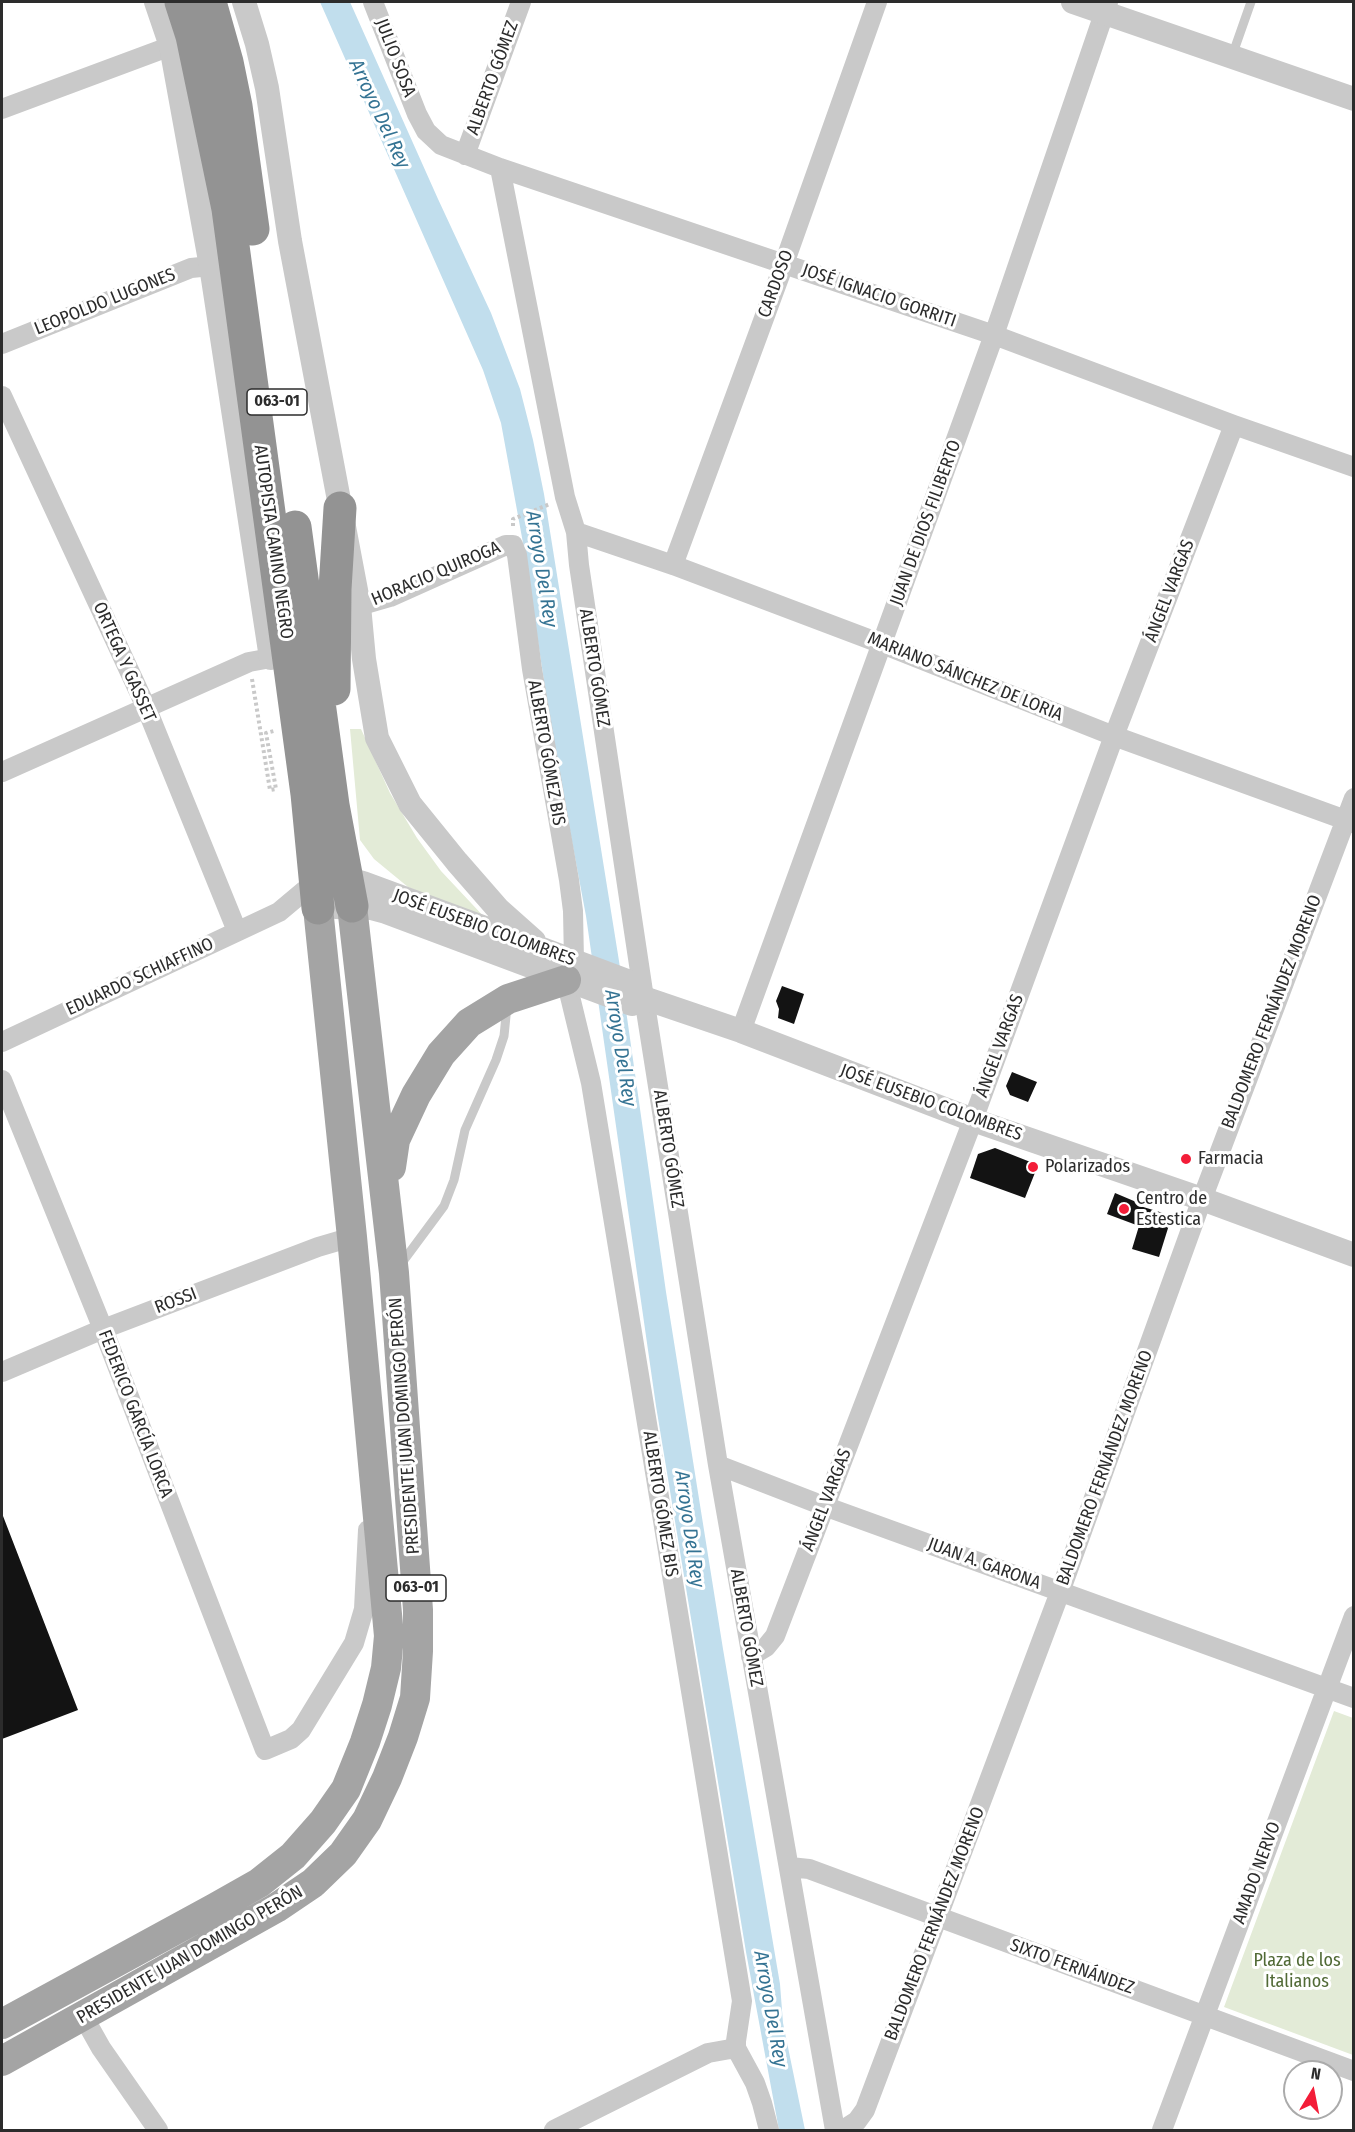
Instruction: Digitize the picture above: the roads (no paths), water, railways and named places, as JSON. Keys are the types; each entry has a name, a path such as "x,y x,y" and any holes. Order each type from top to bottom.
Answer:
{"highway":[{"name":"AUTOPISTA CAMINO NEGRO","path":"181,2 194,47 228,209 320,800"},
{"name":"AUTOPISTA CAMINO NEGRO","path":"210,2 227,62 236,106 333,894"},
{"path":"320,800 334,654 340,508"},
{"path":"260,660 288,755 320,800"}],"main road":[{"name":"PRESIDENTE JUAN DOMINGO PERÓN","path":"2,2061 276,1908 313,1883 343,1854 367,1820 387,1778 415,1698 418,1610 387,1194 333,894"},
{"name":"PRESIDENTE JUAN DOMINGO PERÓN","path":"2,2024 259,1883 293,1856 323,1822 346,1789 377,1705 386,1668 389,1636 352,1237 333,894"},
{"path":"387,1194 395,1140 404,1117 441,1054 469,1023 508,999 578,974"}],"street":[{"path":"2,772 146,707 260,660 211,266 171,46 156,2"},
{"path":"244,2 267,88 290,241 359,606 376,738 410,804 498,909 542,949"},
{"name":"JULIO SOSA","path":"373,2 417,114"},
{"name":"ALBERTO GÓMEZ","path":"465,155 521,2"},
{"name":"CARDOSO","path":"673,565 784,264 877,2"},
{"path":"1072,2 1106,7 1232,57 1353,99"},
{"name":"JUAN DE DIOS FILIBERTO","path":"741,1031 994,335 1106,7"},
{"path":"2,109 171,46"},
{"name":"JOSÉ IGNACIO GORRITI","path":"417,114 426,131 441,145 465,155 994,335 1353,467"},
{"name":"ALBERTO GÓMEZ","path":"500,168 565,497 576,532 635,994 835,2130"},
{"name":"LEOPOLDO LUGONES","path":"2,344 191,268 211,266"},
{"name":"ORTEGA Y GASSET","path":"2,396 146,707 237,931"},
{"name":"ÁNGEL VARGAS","path":"751,1656 766,1647 775,1636 973,1120 1114,736 1234,425"},
{"name":"MARIANO SÁNCHEZ DE LORIA","path":"576,532 673,565 882,644 1114,736 1349,821"},
{"name":"HORACIO QUIROGA","path":"359,606 390,597 506,544 513,545"},
{"name":"ALBERTO GÓMEZ BIS","path":"513,545 517,555 532,669 569,880 591,1083 742,2001 736,2048"},
{"name":"BALDOMERO FERNÁNDEZ MORENO","path":"843,2130 856,2121 865,2110 1060,1592 1202,1199 1349,821 1353,798"},
{"name":"JOSÉ EUSEBIO COLOMBRES","path":"333,894 542,949 578,974"},
{"name":"JOSÉ EUSEBIO COLOMBRES","path":"333,894 578,974 741,1031 973,1120 1202,1199 1353,1255"},
{"name":"EDUARDO SCHIAFFINO","path":"279,912 333,894"},
{"name":"EDUARDO SCHIAFFINO","path":"2,1042 279,912 333,894"},
{"name":"FEDERICO GARCÍA LORCA","path":"2,1080 103,1329 265,1750 291,1739 301,1730 354,1643 364,1609 372,1440"},
{"name":"ROSSI","path":"2,1372 103,1329 318,1247 352,1237"},
{"name":"JUAN A. GARONA","path":"718,1465 824,1506 1353,1698"},
{"name":"AMADO NERVO","path":"1162,2130 1353,1616"},
{"name":"SIXTO FERNÁNDEZ","path":"790,1867 809,1869 1353,2071"},
{"path":"83,2016 101,2048 158,2130"},
{"path":"554,2130 708,2053 736,2048 755,2083 769,2130"}],"lane":[{"path":"1232,57 1251,2"},
{"path":"394,1273 444,1206 454,1180 465,1130 496,1060 504,1036 508,999"}],"water":[{"name":"Arroyo Del Rey","path":"320,2 350,2 491,313 520,389 533,440 544,494 619,961 666,1292 780,1984 783,2023 805,2130 779,2130 746,1952 656,1406 586,916 553,740 523,543 501,423 483,370"}],"place":[{"name":"Farmacia","path":"1186,1159"},
{"name":"Polarizados","path":"1033,1167"},
{"name":"Centro de Estestica","path":"1124,1209"}],"park label":[{"name":"Plaza de los Italianos","path":"1297,1971"}]}
